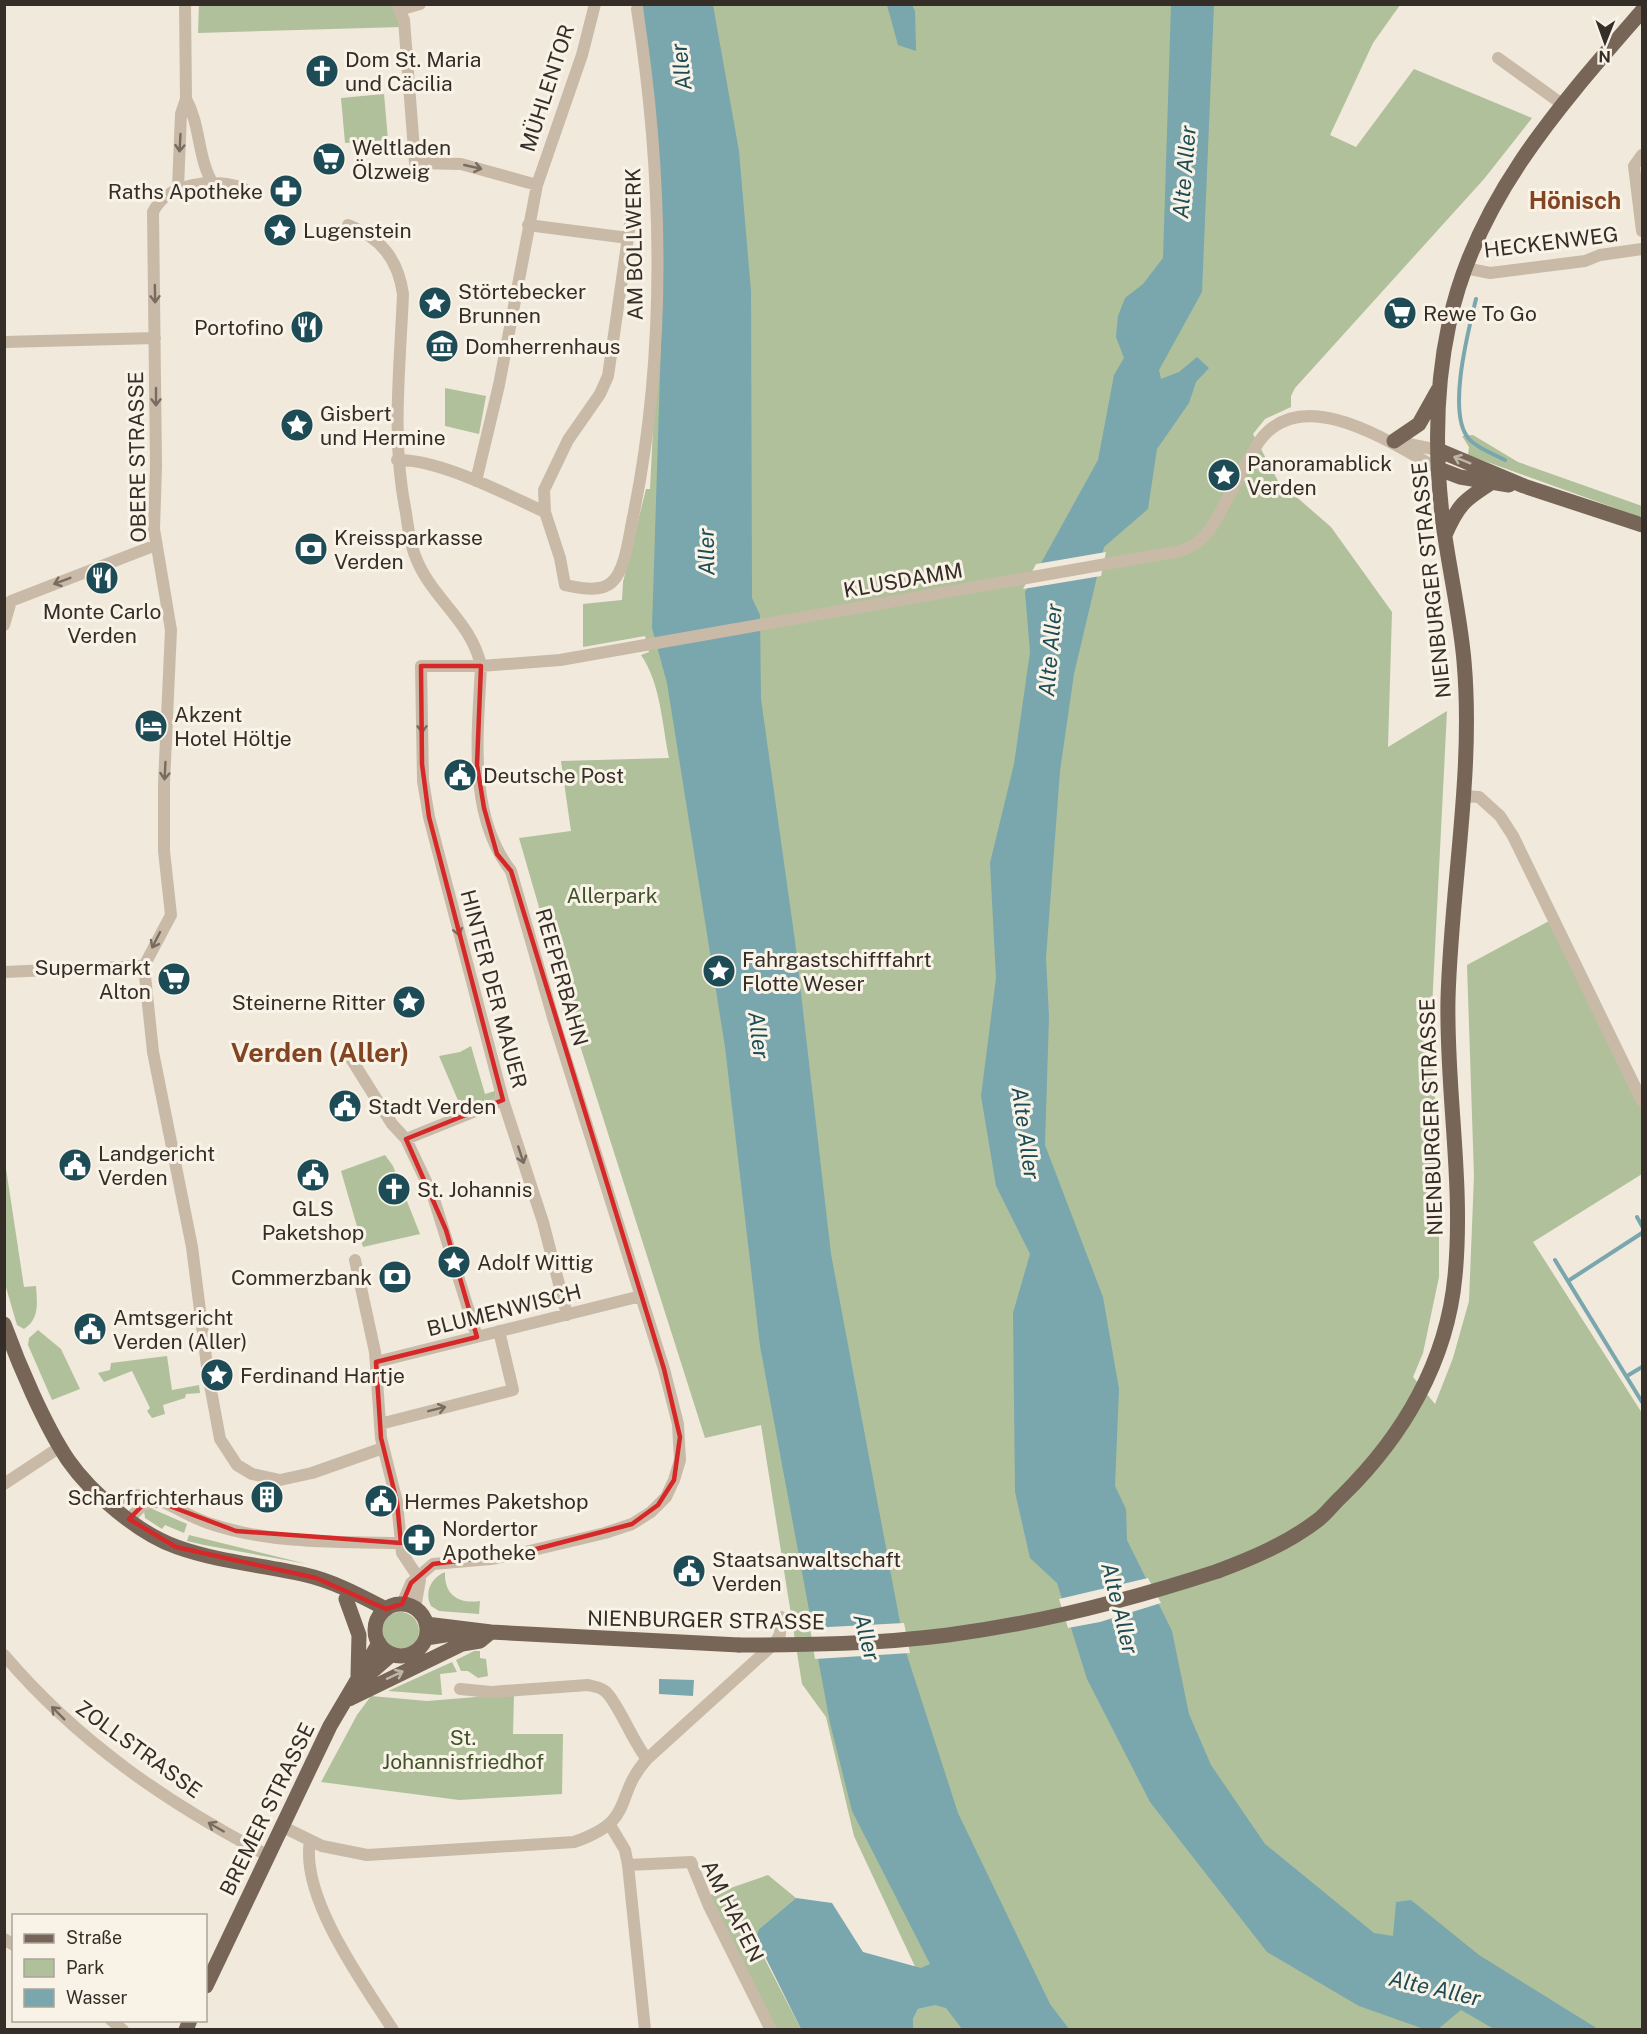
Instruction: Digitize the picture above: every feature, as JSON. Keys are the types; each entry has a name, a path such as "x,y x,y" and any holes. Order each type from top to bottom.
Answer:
{"main road":[{"name":"NIENBURGER STRASSE","path":"426,1631 473,1630 739,1645 854,1644 947,1635 1059,1616 1133,1597 1258,1557 1318,1519 1372,1466 1411,1412 1434,1363 1448,1316 1455,1278 1458,1175 1448,1059 1448,1001 1466,720 1465,664 1445,535 1438,450 1439,387 1449,321 1465,268 1493,207 1519,161 1562,104 1642,10"},
{"path":"1391,441 1419,424 1439,387"},
{"path":"1438,450 1524,486 1642,525"},
{"path":"1439,469 1491,483 1524,486"},
{"path":"1445,535 1456,510 1467,497 1491,483"},
{"path":"6,1332 60,1447 84,1479 129,1519 149,1534 176,1547 325,1581 381,1615"},
{"path":"325,1581 346,1599 381,1615 408,1606 426,1631 420,1647 412,1653 392,1654 379,1643 375,1630 381,1615"},
{"path":"346,1599 359,1635 356,1681"},
{"path":"344,1703 364,1690 454,1647 480,1641 491,1632"},
{"name":"BREMER STRASSE","path":"207,1984 281,1826 344,1703 379,1643"},
{"name":"BREMER STRASSE","path":"356,1681 392,1654"}],"street":[{"path":"185,4 186,99 182,114 178,188 213,184 243,188"},
{"path":"420,4 398,7 404,20 415,163 461,164 537,184"},
{"name":"MÜHLENTOR","path":"476,481 499,385 537,184 582,56 595,4"},
{"name":"AM BOLLWERK","path":"545,512 560,558 565,585 603,589 615,580 627,545 646,450 656,300 657,214 643,49 637,9"},
{"path":"1498,58 1562,104"},
{"path":"186,99 194,113 203,166 213,184"},
{"path":"1642,155 1634,166 1642,231"},
{"name":"OBERE STRASSE","path":"144,966 171,915 164,851 164,783 171,630 156,544 153,512 156,466 153,212 161,200 178,188"},
{"path":"397,460 410,460 476,481 545,512 544,490 568,440 600,394 608,375 634,196"},
{"path":"348,225 367,233 385,249 394,261 401,282 397,460 415,556 429,584 461,621 474,643 481,666"},
{"path":"528,225 628,238"},
{"name":"HECKENWEG","path":"1465,268 1490,273 1585,261 1600,255 1642,249"},
{"path":"4,342 155,338"},
{"name":"KLUSDAMM","path":"420,666 481,666 560,660 1167,553 1191,547 1208,534 1261,440 1283,421 1313,415 1391,441"},
{"path":"1391,441 1438,450"},
{"path":"1391,441 1439,469"},
{"path":"4,625 11,601 156,544"},
{"name":"HINTER DER MAUER","path":"420,666 422,765 427,807 503,1100 543,1222 567,1315"},
{"name":"REEPERBAHN","path":"418,1577 433,1564 491,1559 613,1531 642,1518 666,1497 678,1469 680,1437 664,1369 554,1021 511,871 497,854 489,828 477,765 481,666"},
{"path":"1462,796 1479,796 1500,816 1513,836 1642,1101"},
{"path":"4,972 144,966 153,1052 173,1144 198,1291 214,1416 220,1439 237,1465 252,1474 280,1480 312,1473 383,1448"},
{"path":"350,1057 392,1124 406,1139 446,1230 477,1337"},
{"path":"406,1139 503,1100"},
{"path":"355,1260 376,1362 383,1448 398,1502 400,1543 405,1561 420,1583 408,1606"},
{"name":"BLUMENWISCH","path":"376,1362 641,1296"},
{"path":"380,1424 513,1390 499,1331"},
{"path":"4,1485 60,1447"},
{"path":"111,1504 120,1498 138,1493 207,1523 236,1531 334,1542 400,1543"},
{"path":"129,1519 145,1503 159,1502"},
{"path":"281,1826 310,1841 337,1851 367,1855 574,1842 610,1825 623,1808 638,1769 775,1642 780,1634 781,1617"},
{"name":"ZOLLSTRASSE","path":"4,1655 71,1726 130,1772 193,1813 267,1855"},
{"path":"460,1689 491,1692 588,1685 599,1687 607,1693 635,1744 647,1759"},
{"path":"610,1825 625,1850 628,1865 645,2030"},
{"path":"310,1841 307,1855 322,1908 339,1944 393,2030"},
{"name":"AM HAFEN","path":"628,1865 691,1862 709,1906 771,2030"}],"highlighted area":[{"path":"421,666 481,666 477,765 484,808 497,854 511,871 664,1369 680,1437 674,1480 658,1505 632,1524 521,1553 433,1564 411,1583 402,1604 386,1609 316,1578 176,1547 129,1519 145,1503 159,1502 236,1531 401,1543 397,1502 381,1438 376,1362 477,1337 446,1230 406,1139 503,1100 429,817 422,764"}],"green space":[{"path":"199,4 392,5 401,27 198,33"},
{"name":"Allerpark","path":"640,5 1400,5 1373,43 1330,135 1356,147 1414,69 1532,118 1484,179 1295,388 1291,396 1291,407 1265,419 1253,434 1278,481 1331,527 1392,612 1388,747 1447,711 1431,1028 1439,1175 1439,1277 1423,1353 1413,1377 1435,1404 1453,1358 1469,1301 1474,1176 1467,965 1549,921 1642,1109 1642,1174 1533,1242 1642,1413 1642,2029 913,2029 913,2019 918,2009 933,2005 854,1836 826,1717 802,1684 761,1425 705,1438 569,1011 519,838 571,831 561,761 669,758 657,692 648,666 641,655 649,652 645,636 583,647 583,604 622,600 623,582 646,489 650,489 660,289"},
{"path":"384,94 388,140 345,143 341,98"},
{"path":"445,388 486,396 479,434 445,426"},
{"path":"1473,435 1518,462 1642,506 1642,515 1640,517 1468,455 1469,447 1462,436"},
{"path":"471,1046 485,1094 495,1091 496,1099 463,1112 439,1056 460,1052"},
{"path":"385,1155 393,1166 420,1234 363,1247 341,1171"},
{"path":"5,1162 24,1287 36,1286 35,1315 24,1329 17,1325 5,1284"},
{"path":"38,1330 61,1349 80,1389 52,1400 28,1345 29,1338"},
{"path":"167,1356 172,1390 199,1385 200,1393 186,1394 185,1398 163,1405 165,1414 152,1418 147,1411 150,1408 132,1371 104,1382 98,1373 110,1370 111,1363"},
{"path":"150,1508 187,1524 184,1533 165,1525 162,1529 145,1518 144,1511"},
{"path":"189,1535 307,1564 187,1541"},
{"path":"445,1572 447,1587 454,1596 466,1601 480,1601 479,1614 439,1611 431,1606 428,1596 430,1586"},
{"path":"400,1612 413,1618 419,1631 413,1644 400,1650 387,1644 381,1631 387,1618"},
{"path":"474,1651 480,1651 480,1658 486,1659 488,1676 478,1678 468,1671 461,1671 456,1660"},
{"path":"452,1662 457,1672 440,1674 442,1695 388,1691"},
{"name":"St. Johannisfriedhof","path":"514,1694 513,1734 563,1734 562,1794 459,1800 321,1782 357,1715 371,1696 427,1701"},
{"path":"768,1875 796,1898 759,1929 759,1948 801,2029 773,2029 710,1895"}],"water":[{"name":"Aller","path":"643,5 713,5 739,151 751,291 752,598 760,615 761,699 795,941 831,1254 905,1649 958,1813 1050,2004 1069,2029 962,2029 946,2008 935,2005 918,2009 913,2019 913,2029 801,2029 756,1938 759,1929 796,1898 832,1903 863,1952 921,1968 930,1964 852,1811 830,1723 760,1346 725,1047 667,683 652,628 663,280 657,152"},
{"path":"887,5 912,5 915,11 916,51 898,45"},
{"name":"Alte Aller","path":"1171,5 1214,5 1202,292 1159,370 1161,379 1179,372 1197,357 1209,368 1196,382 1189,403 1157,449 1148,509 1104,547 1074,674 1060,771 1046,958 1049,1017 1045,1145 1103,1297 1119,1389 1115,1486 1126,1509 1127,1540 1172,1631 1189,1714 1211,1765 1265,1844 1374,1933 1393,1936 1396,1902 1411,1900 1479,1955 1598,2029 1494,2029 1461,2010 1438,2029 1424,2029 1359,2006 1267,1952 1150,1802 1087,1679 1057,1583 1030,1558 1015,1492 1013,1313 1030,1254 996,1186 981,1096 996,978 990,863 1014,764 1030,652 1025,592 1098,460 1114,375 1124,358 1116,337 1118,316 1125,298 1143,284 1163,258"},
{"path":"659,1679 694,1680 693,1696 659,1694"}],"pier":[{"path":"1106,552 1101,576 1023,589 1036,564"},
{"path":"1148,1578 1161,1603 1100,1622 1068,1628 1059,1599"},
{"path":"904,1623 910,1653 815,1659 810,1628"}],"waterway":[{"path":"1476,299 1461,371 1459,411 1462,427 1469,439 1505,460"},
{"path":"1637,1217 1642,1226"},
{"path":"1568,1281 1642,1233"},
{"path":"1555,1260 1642,1402"},
{"path":"1627,1376 1642,1367"}],"place":[{"name":"Dom St. Maria und Cäcilia","path":"322,71"},
{"name":"Weltladen Ölzweig","path":"329,159"},
{"name":"Raths Apotheke","path":"286,191"},
{"name":"Lugenstein","path":"280,230"},
{"name":"Störtebecker Brunnen","path":"435,303"},
{"name":"Rewe To Go","path":"1400,313"},
{"name":"Portofino","path":"307,327"},
{"name":"Domherrenhaus","path":"442,346"},
{"name":"Gisbert und Hermine","path":"297,425"},
{"name":"Panoramablick Verden","path":"1224,475"},
{"name":"Kreissparkasse Verden","path":"311,549"},
{"name":"Monte Carlo Verden","path":"102,578"},
{"name":"Akzent Hotel Höltje","path":"151,726"},
{"name":"Deutsche Post","path":"460,775"},
{"name":"Fahrgastschifffahrt Flotte Weser","path":"719,971"},
{"name":"Supermarkt Alton","path":"174,979"},
{"name":"Steinerne Ritter","path":"409,1002"},
{"name":"Stadt Verden","path":"345,1106"},
{"name":"Landgericht Verden","path":"75,1165"},
{"name":"GLS Paketshop","path":"313,1175"},
{"name":"St. Johannis","path":"394,1189"},
{"name":"Adolf Wittig","path":"454,1262"},
{"name":"Commerzbank","path":"395,1277"},
{"name":"Amtsgericht Verden (Aller)","path":"90,1329"},
{"name":"Ferdinand Hartje","path":"217,1375"},
{"name":"Scharfrichterhaus","path":"267,1497"},
{"name":"Hermes Paketshop","path":"381,1501"},
{"name":"Nordertor Apotheke","path":"419,1540"},
{"name":"Staatsanwaltschaft Verden","path":"689,1571"}],"district":[{"name":"Hönisch","path":"1575,200"},
{"name":"Verden (Aller)","path":"320,1052"}]}
